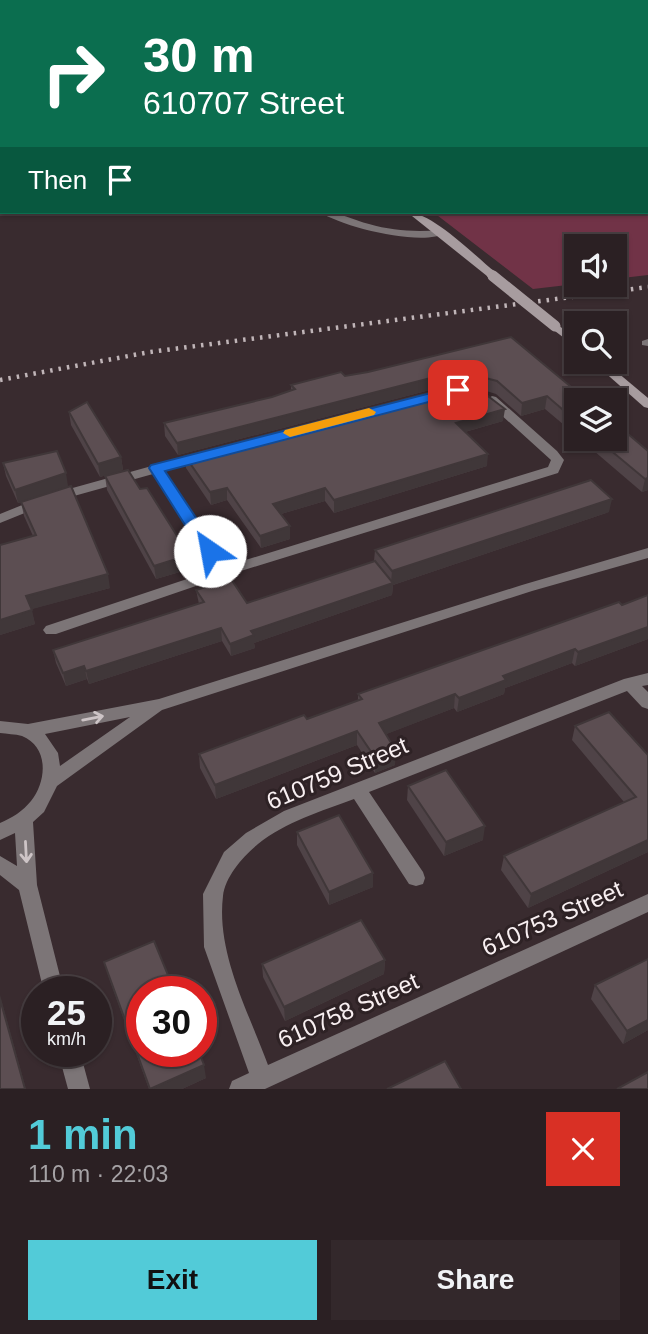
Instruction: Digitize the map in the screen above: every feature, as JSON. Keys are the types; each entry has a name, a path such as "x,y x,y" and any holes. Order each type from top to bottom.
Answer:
{"street":[{"path":"330,214 394,234 441,233"},
{"path":"414,214 564,334"},
{"path":"612,374 648,404"},
{"path":"51,630 223,572 553,470 558,460 553,453 491,399 479,393"},
{"path":"0,519 38,502 222,451"},
{"path":"156,468 223,572"},
{"path":"0,727 27,731 159,705 527,588 648,553"},
{"path":"639,681 648,703"},
{"name":"610759 Street","path":"261,1079 214,947 213,894 231,858 252,838 290,816 639,681"},
{"path":"0,832 24,820 37,808 53,780 159,705"},
{"path":"27,731 42,742 52,759 53,780"},
{"path":"358,790 416,878"},
{"path":"24,820 27,885 50,976"},
{"path":"0,864 27,885"},
{"name":"610753 Street","path":"477,980 648,903"},
{"name":"610758 Street","path":"240,1089 477,980"},
{"path":"73,1067 79,1089"}],"shaded area":[{"path":"436,214 648,214 648,275 627,277 627,234 564,234 564,285 533,289"}],"building":[{"path":"511,337 572,388 564,388 564,411 547,396 522,403 497,381 458,371 177,443 164,423 272,397 295,389 291,385 341,372 345,376"},
{"path":"459,385 476,387 505,409 456,423 488,454 334,500 325,488 273,504 290,526 260,536 227,488 210,492 185,456"},
{"path":"87,402 121,457 98,464 69,412"},
{"path":"627,433 648,451 648,478 645,479 611,451 627,451"},
{"path":"57,451 66,473 15,490 3,463"},
{"path":"128,470 140,489 147,488 189,555 154,566 105,476"},
{"path":"591,480 612,499 392,571 375,550"},
{"path":"71,486 108,574 26,596 32,610 0,620 0,545 36,535 21,502"},
{"path":"375,561 393,583 251,631 254,635 230,644 221,628 86,671 84,666 63,673 53,650 204,602 196,590 231,579 247,603"},
{"path":"648,595 648,627 578,652 575,649 503,676 506,680 459,698 455,694 379,723 396,751 376,759 357,731 215,785 199,754 304,715 307,719 362,699 358,694 619,602 622,605"},
{"path":"609,712 648,755 648,840 531,894 504,856 636,797 575,726"},
{"path":"446,770 485,826 446,842 408,786"},
{"path":"339,815 373,873 329,892 297,832"},
{"path":"361,920 385,960 284,1007 262,964"},
{"path":"154,941 168,976 126,976 126,1023 112,984 112,976 109,976 104,962"},
{"path":"648,959 648,1020 627,1031 595,985"},
{"path":"0,999 25,1089 0,1089"},
{"path":"445,1061 461,1089 387,1089"},
{"path":"142,1067 200,1067 150,1089"},
{"path":"648,1072 648,1089 617,1089"}],"railway":[{"path":"0,380 150,352 648,287"}],"slow traffic":[{"path":"290,433 369,412"}],"route":[{"path":"210,551 156,468 458,390"}]}
